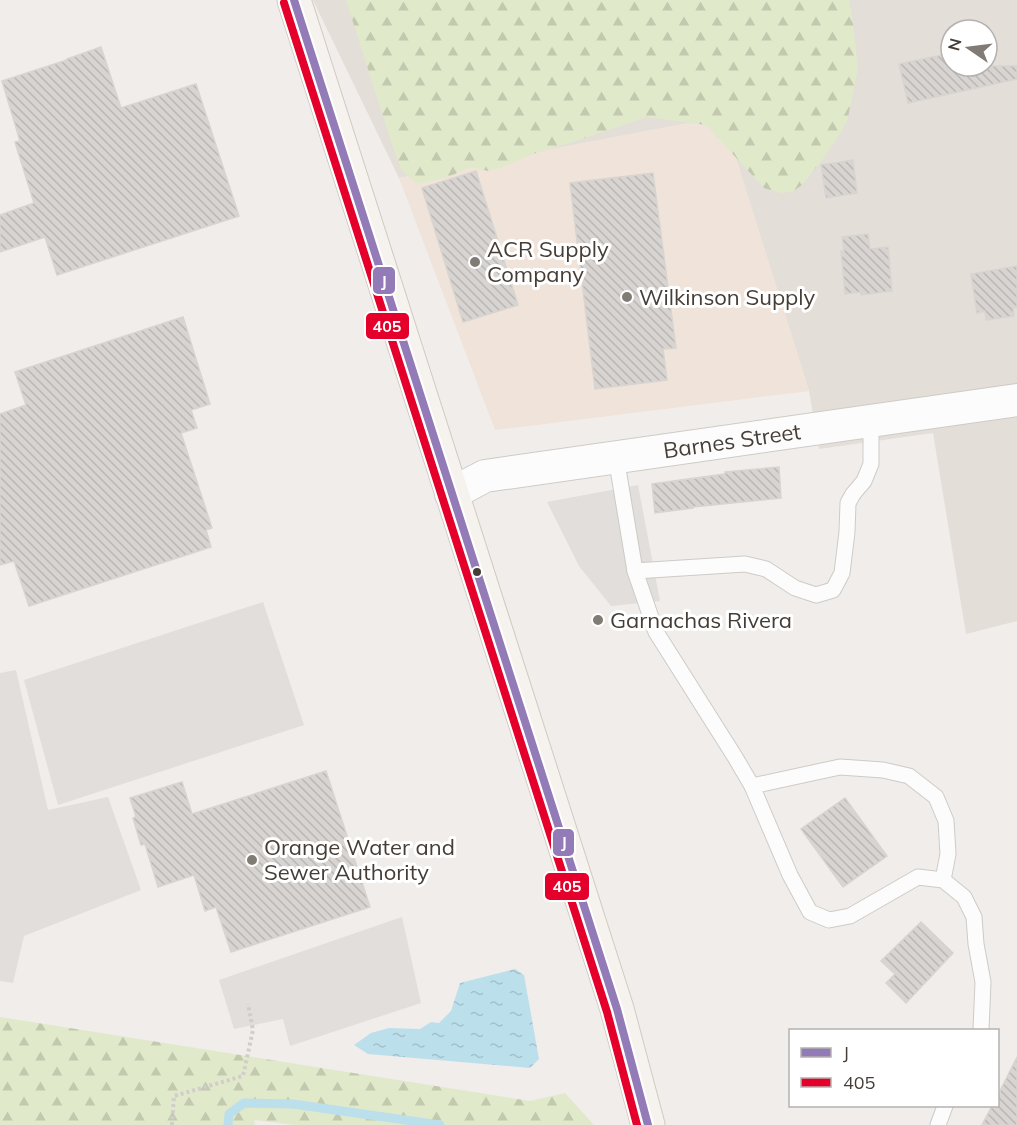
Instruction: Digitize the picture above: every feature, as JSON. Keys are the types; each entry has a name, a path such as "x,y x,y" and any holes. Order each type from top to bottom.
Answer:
{"main road":[{"path":"294,0 613,998 648,1125"}],"street":[{"name":"Barnes Street","path":"451,494 485,476 1017,400"}],"lane":[{"path":"635,571 745,564 766,569 795,588 816,595 833,590 842,573 848,503 864,481 871,464 871,422"},
{"path":"616,457 635,571 656,632 752,786 790,875 810,912 828,920 850,916 918,877 943,880 964,897 974,916 976,944 983,982 981,1029"},
{"path":"752,786 840,767 883,770 909,776 936,797 946,821 948,854 943,880"},
{"path":"939,1125 945,1107"}],"path":[{"path":"172,1125 174,1096 243,1076 253,1030 248,1004"}],"shaded area":[{"path":"313,0 1017,0 1017,621 966,634 933,433 819,449 809,391 723,117 399,178"},
{"path":"723,116 809,391 495,430 399,178"},
{"path":"638,485 660,601 611,606 579,566 547,502"},
{"path":"263,602 304,725 58,805 24,680"},
{"path":"16,670 48,810 108,797 141,890 24,936 13,983 0,981 0,673"},
{"path":"402,917 421,1003 290,1046 283,1019 234,1029 219,980"}],"green space":[{"path":"346,0 849,0 858,68 847,122 826,155 802,185 792,192 781,193 764,188 706,125 647,117 533,154 501,168 488,171 472,167 445,178 418,184 402,171"},
{"path":"0,1017 530,1101 565,1093 594,1125 295,1125 254,1120 255,1125 0,1125"}],"water":[{"path":"515,969 524,975 539,1059 530,1068 368,1054 354,1045 371,1033 389,1028 420,1029 431,1022 439,1023 451,1011 460,983"}],"building":[{"path":"101,47 121,108 196,84 239,216 57,275 45,237 0,252 0,215 34,203 15,142 20,141 2,81"},
{"path":"939,56 939,78 999,78 999,66 1017,66 1017,79 908,103 899,64"},
{"path":"853,160 857,193 826,198 821,165"},
{"name":"ACR Supply Company","path":"476,171 518,305 463,322 422,188"},
{"name":"Wilkinson Supply","path":"653,173 676,348 663,349 667,380 595,389 570,183"},
{"path":"868,234 870,249 888,247 892,291 861,295 861,292 845,294 842,237"},
{"path":"1017,266 1017,307 1013,308 1014,316 986,320 985,311 977,313 971,274"},
{"path":"183,317 210,404 191,410 197,428 181,433 212,528 206,530 211,547 29,606 14,561 0,565 0,414 26,405 15,372"},
{"path":"779,467 781,498 655,513 652,484 725,474 725,472"},
{"name":"Orange Water and Sewer Authority","path":"326,771 370,907 231,952 216,907 205,911 194,875 158,887 145,844 141,845 130,798 182,782 192,814"},
{"path":"845,798 887,856 843,887 801,829"},
{"path":"921,922 953,953 906,1003 886,983 895,974 881,961"},
{"path":"1017,1057 1017,1125 982,1125 991,1107 999,1107 999,1093"}],"waterway":[{"path":"228,1125 229,1114 244,1103 293,1104 440,1125"}],"transit line":[{"name":"J","path":"294,0 617,1009 648,1125"},
{"name":"405","path":"284,3 607,1012 637,1125"}],"place":[{"name":"ACR Supply Company","path":"475,262"},
{"name":"Wilkinson Supply","path":"627,297"},
{"name":"Garnachas Rivera","path":"598,620"},
{"name":"Orange Water and Sewer Authority","path":"252,860"}]}
